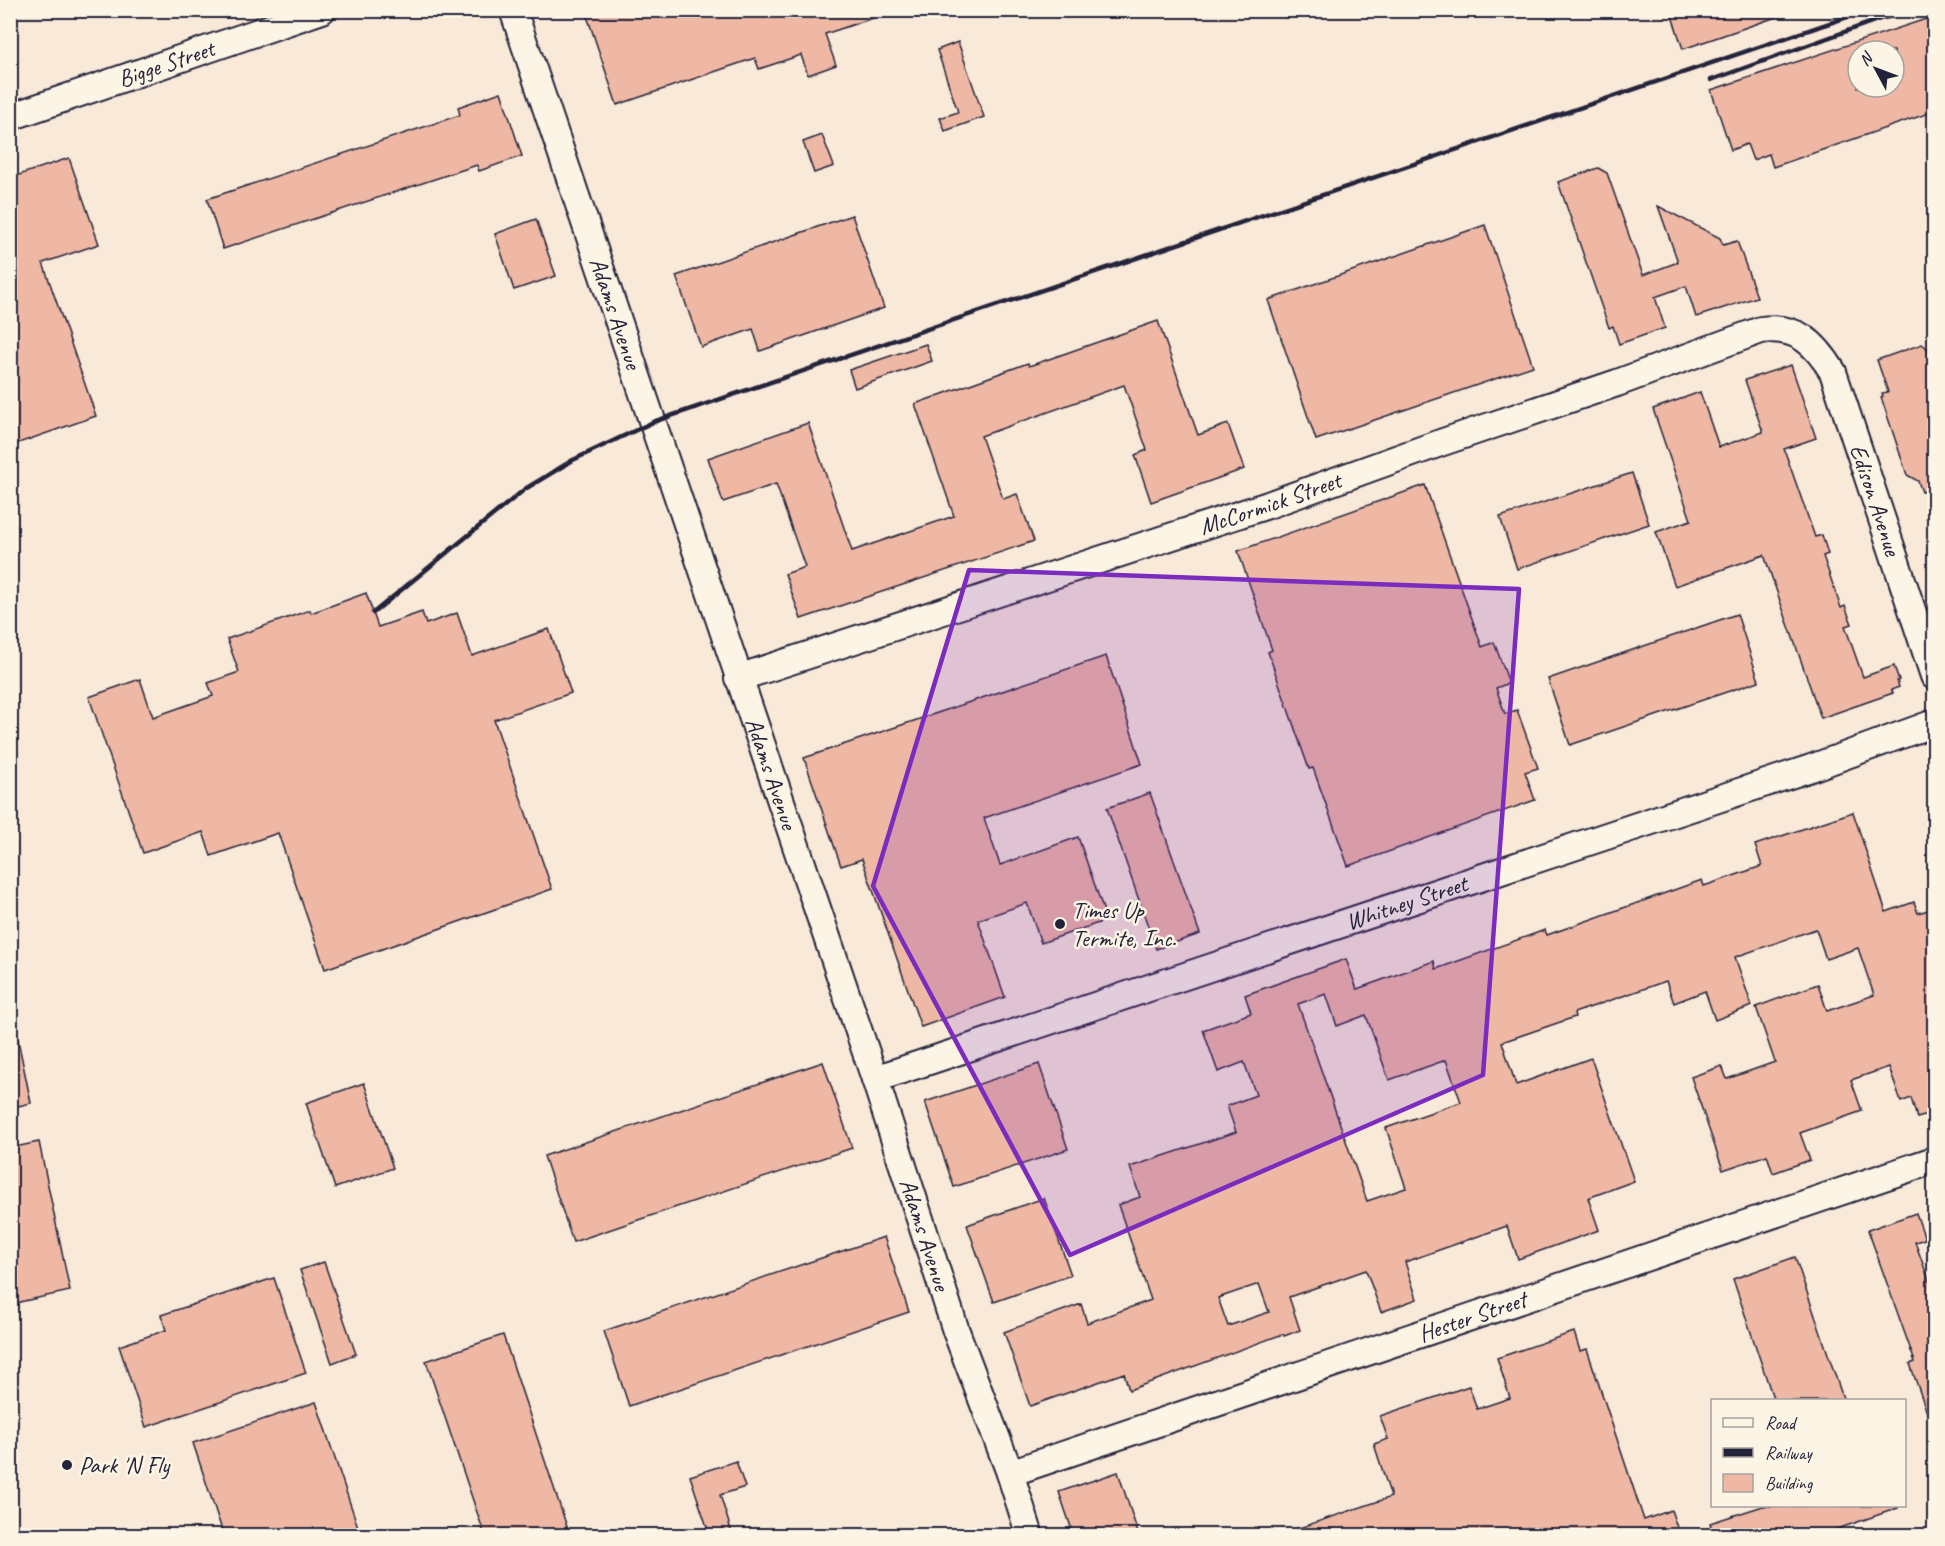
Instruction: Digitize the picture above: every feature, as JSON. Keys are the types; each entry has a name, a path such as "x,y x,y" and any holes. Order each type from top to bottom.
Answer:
{"street":[{"name":"Bigge Street","path":"10,117 322,10"},
{"name":"Adams Avenue","path":"513,10 876,1079 956,1331 1010,1473 1030,1536"},
{"name":"McCormick Street","path":"738,678 1268,505 1761,330 1778,328 1799,335"},
{"name":"Edison Avenue","path":"1799,335 1821,353 1833,372 1935,676"},
{"name":"Whitney Street","path":"876,1079 1811,768 1935,723"},
{"name":"Hester Street","path":"1010,1473 1935,1160"}],"highlighted area":[{"path":"969,570 1519,589 1483,1075 1070,1255 873,886"}],"building":[{"path":"585,10 887,10 888,13 825,34 836,65 808,75 801,55 759,69 755,58 617,105"},
{"path":"1670,10 1788,10 1788,13 1683,49"},
{"path":"1935,16 1935,111 1773,167 1769,154 1753,160 1747,144 1731,150 1711,90 1846,45 1846,99 1906,99 1906,39 1865,39"},
{"path":"958,42 984,117 945,131 940,118 958,112 937,50"},
{"path":"501,92 522,156 479,171 477,165 223,249 207,199 460,115 458,107"},
{"path":"822,135 834,166 814,173 803,142"},
{"path":"69,158 99,244 43,263 96,416 10,446 10,178"},
{"path":"1598,168 1607,173 1643,275 1678,262 1658,206 1720,238 1723,245 1737,241 1757,297 1696,317 1686,286 1655,297 1665,328 1619,344 1613,326 1609,328 1558,182"},
{"path":"852,215 884,308 760,351 753,329 701,347 676,276"},
{"path":"536,219 556,276 514,290 495,234"},
{"path":"1485,225 1533,366 1316,440 1268,300"},
{"path":"1158,321 1198,435 1228,424 1244,469 1151,502 1135,455 1147,450 1124,385 981,436 1003,499 1017,494 1034,541 801,619 785,574 805,567 776,484 723,502 708,458 808,423 852,551 954,516 915,404 1028,363 1029,366"},
{"path":"926,344 932,361 855,388 849,370"},
{"path":"1922,344 1927,348 1935,371 1935,488 1922,492 1918,481 1907,475 1881,397 1882,393 1888,392 1877,360"},
{"path":"1791,365 1816,438 1784,449 1815,537 1822,535 1828,554 1823,556 1841,608 1845,606 1852,624 1845,626 1863,677 1894,666 1899,680 1897,681 1899,687 1891,690 1893,693 1821,718 1764,555 1675,586 1656,532 1691,520 1653,409 1700,392 1719,447 1763,432 1745,380"},
{"path":"1632,473 1649,524 1517,569 1500,517"},
{"path":"1425,485 1482,647 1494,642 1509,683 1496,688 1505,714 1517,710 1538,768 1525,772 1535,800 1348,866 1313,768 1309,769 1268,652 1272,650 1238,551"},
{"path":"366,593 378,627 422,612 426,624 457,613 472,656 549,629 571,693 494,720 552,889 325,969 278,833 211,856 203,832 143,853 89,697 140,679 153,717 213,696 208,683 239,672 227,639"},
{"path":"1737,614 1759,681 1570,745 1548,679"},
{"path":"1106,656 1142,764 984,818 1000,865 1078,837 1107,920 1041,943 1027,903 978,920 1005,997 921,1027 862,859 841,866 804,758"},
{"path":"1150,793 1200,934 1156,949 1107,808"},
{"path":"1853,812 1886,912 1914,902 1918,913 1935,908 1935,1113 1917,1118 1911,1098 1901,1102 1889,1067 1851,1080 1862,1111 1800,1133 1810,1160 1773,1173 1767,1155 1723,1170 1691,1077 1722,1066 1727,1079 1775,1062 1756,1007 1818,984 1827,1011 1874,995 1858,948 1826,959 1816,929 1735,957 1752,1006 1715,1020 1705,991 1674,1003 1666,981 1574,1013 1575,1017 1502,1042 1516,1085 1591,1058 1634,1181 1588,1198 1599,1230 1518,1259 1507,1226 1405,1262 1417,1299 1381,1312 1366,1270 1289,1297 1300,1330 1284,1336 1283,1334 1129,1390 1124,1373 1030,1406 1004,1332 1081,1304 1087,1323 1151,1300 1118,1205 1140,1197 1130,1167 1236,1132 1227,1106 1256,1095 1244,1062 1218,1072 1203,1030 1251,1013 1245,995 1346,959 1357,989 1434,961 1436,969 1545,930 1547,935 1702,880 1704,886 1762,866 1755,845","holes":["1326,994 1337,1026 1366,1015 1389,1080 1446,1060 1461,1102 1386,1128 1406,1188 1367,1201 1298,1004","1259,1284 1269,1312 1228,1326 1218,1298"]},
{"path":"10,1035 17,1035 31,1103 10,1108"},
{"path":"823,1062 852,1148 573,1242 544,1156"},
{"path":"1039,1064 1068,1149 954,1187 925,1102"},
{"path":"364,1083 393,1168 335,1188 306,1103"},
{"path":"39,1142 70,1291 10,1304 10,1148"},
{"path":"1044,1198 1071,1275 994,1302 967,1225"},
{"path":"1916,1213 1925,1239 1915,1242 1935,1297 1935,1427 1932,1427 1910,1364 1915,1362 1868,1230"},
{"path":"884,1237 909,1312 629,1406 604,1331"},
{"path":"1795,1257 1843,1399 1773,1399 1733,1279"},
{"path":"324,1262 356,1354 332,1363 300,1270"},
{"path":"274,1278 306,1373 146,1427 119,1346 166,1330 161,1315"},
{"path":"1574,1332 1580,1351 1587,1349 1644,1520 1671,1510 1680,1536 1284,1536 1284,1533 1391,1497 1374,1444 1388,1439 1380,1416 1469,1386 1477,1409 1510,1398 1497,1358"},
{"path":"503,1335 570,1536 485,1536 426,1361"},
{"path":"316,1402 361,1536 224,1536 193,1443"},
{"path":"736,1461 745,1487 720,1495 733,1536 710,1536 690,1476"},
{"path":"1118,1472 1139,1536 1074,1536 1059,1492"},
{"path":"1760,1507 1898,1508 1817,1536 1714,1536 1710,1523"}],"railway":[{"path":"373,613 525,489 573,460 653,422 1868,10"},
{"path":"1711,80 1883,18 1922,10"}],"place":[{"name":"Times Up Termite, Inc.","path":"1060,924"},
{"name":"Park 'N Fly","path":"67,1465"}]}
